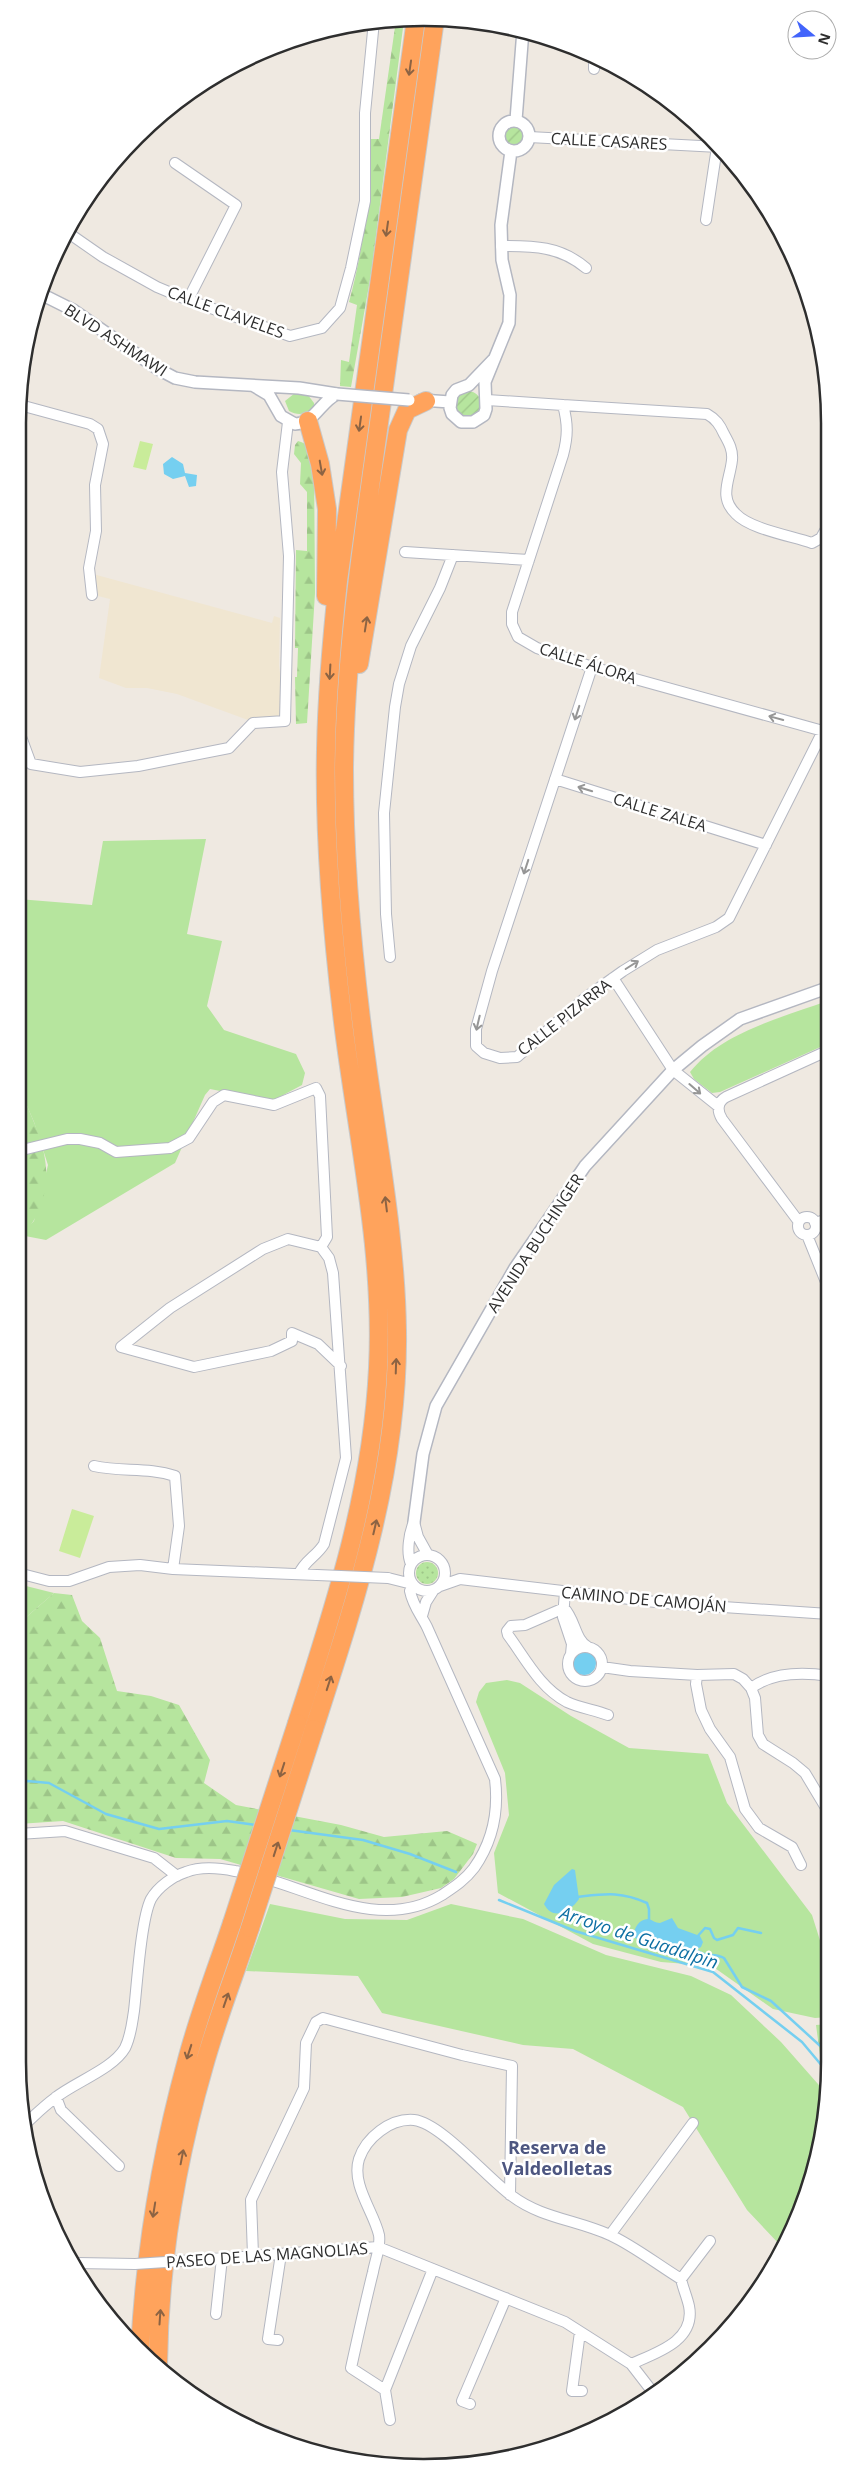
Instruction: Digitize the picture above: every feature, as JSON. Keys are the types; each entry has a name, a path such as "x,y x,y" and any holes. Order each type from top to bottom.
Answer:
{"highway":[{"path":"141,2340 147,2256 165,2148 187,2058 347,1566 371,1447 378,1365 377,1303 371,1225 331,921 326,819 326,759 331,647 338,581 415,26"},
{"path":"158,2357 161,2294 167,2243 183,2154 204,2065 358,1592 375,1526 390,1450 397,1333 392,1251 351,923 345,822 346,705 356,581 434,26"},
{"path":"346,705 358,674 398,430 407,410 418,400"},
{"path":"312,417 327,509 326,613 331,647"}],"street":[{"name":"CALLE CLAVELES","path":"73,236 111,261 157,287 188,300 290,336 322,328 340,308 351,268 365,201 365,113 373,30"},
{"path":"516,120 522,39"},
{"path":"516,120 524,124 529,137 522,149 511,151 500,143 499,134 507,122 516,120"},
{"name":"CALLE CASARES","path":"529,137 707,146"},
{"path":"493,360 469,385 456,390 450,402 452,414 461,422 473,422 484,415 485,382 506,334 510,312 510,295 501,246 501,225 511,151"},
{"path":"706,220 716,156"},
{"path":"175,163 236,205 188,300"},
{"path":"501,246 559,251 575,259 586,268"},
{"name":"BLVD ASHMAWI","path":"47,297 73,310 158,369 175,378 195,382 299,388 337,394 450,402"},
{"path":"252,385 269,395 281,416 288,422 295,424 312,417 328,398 337,394"},
{"path":"469,385 481,391 486,398 707,414 718,421 732,449 732,460 725,490 727,500 736,515 747,522 812,543 821,538"},
{"path":"278,408 283,394 299,388 315,396 318,403 312,417"},
{"name":"CALLE ÁLORA","path":"563,405 568,423 568,437 512,612 512,624 518,636 537,648 592,667 821,726"},
{"path":"27,407 90,424 98,428 102,436 103,444 95,485 96,531 89,568 92,595"},
{"path":"26,750 31,764 80,772 138,766 229,748 253,723 285,721 289,556 282,472 288,422"},
{"path":"405,552 529,560"},
{"path":"390,957 386,914 384,813 396,699 403,668 411,646 440,588 453,554"},
{"name":"CALLE PIZARRA","path":"592,667 492,971 476,1029 476,1046 484,1052 500,1058 517,1057 585,998 657,950 716,927 729,918 821,735"},
{"name":"CALLE ZALEA","path":"555,779 766,845"},
{"path":"614,978 673,1070 713,1104 718,1106"},
{"name":"AVENIDA BUCHINGER","path":"410,1566 408,1558 418,1483 428,1430 436,1406 515,1268 585,1166 673,1070 702,1046 740,1019 821,990"},
{"path":"821,1054 726,1097 718,1106 722,1120 799,1222 800,1232 807,1235 821,1270"},
{"path":"26,1149 66,1139 80,1139 100,1143 116,1152 170,1148 189,1138 213,1102 224,1095 274,1104 316,1088 320,1096 327,1238 321,1247"},
{"path":"799,1222 807,1217 815,1223"},
{"path":"815,1223 821,1221"},
{"path":"807,1235 815,1230 815,1223"},
{"path":"299,1574 304,1566 320,1552 324,1544 344,1470 346,1444 341,1366 333,1273 329,1258 321,1247 288,1239 263,1249 170,1308 120,1348 194,1367 271,1351 292,1341 292,1333 318,1344 341,1366"},
{"path":"137,1335 143,1355"},
{"path":"94,1466 114,1470 160,1470 175,1476 179,1526 173,1569"},
{"name":"AVENIDA BUCHINGER","path":"414,1522 418,1537 428,1555"},
{"path":"388,1578 410,1566 417,1558 428,1555 437,1558 444,1569 444,1578 426,1602 422,1616"},
{"path":"26,1575 49,1581 69,1581 110,1567 140,1565 173,1569 388,1578 413,1585 424,1591 436,1588"},
{"path":"410,1566 409,1576 413,1585"},
{"name":"CAMINO DE CAMOJÁN","path":"444,1569 456,1574 460,1579"},
{"name":"CAMINO DE CAMOJÁN","path":"436,1588 460,1579 664,1603 821,1613"},
{"path":"31,2119 56,2097 113,2062 125,2048 132,2026 147,1908 159,1888 177,1876 199,1869 230,1870 280,1881 342,1905 401,1910 419,1906 434,1899 460,1883 470,1873 488,1845 494,1829 497,1795 495,1779 488,1759 422,1616 417,1612 410,1591 413,1585"},
{"path":"564,1608 571,1615 581,1641 600,1655 602,1667 599,1673 591,1679 577,1679 569,1668 572,1644 563,1616 565,1592"},
{"path":"564,1608 525,1625 511,1626 508,1628 508,1635 533,1670 554,1694 567,1702 608,1715"},
{"path":"571,1654 578,1648 588,1647"},
{"path":"602,1667 630,1671 697,1675 734,1674 743,1679 751,1688 755,1698 758,1735 763,1744 805,1773 821,1800"},
{"path":"751,1688 764,1679 774,1676 806,1674 821,1675"},
{"path":"697,1675 696,1684 701,1710 710,1730 730,1757 745,1809 759,1828 792,1847 801,1865"},
{"path":"26,1833 65,1831 154,1858 177,1876"},
{"path":"253,2256 251,2200 304,2088 306,2043 316,2022 323,2018 462,2055 512,2066 510,2195"},
{"path":"56,2097 61,2110 119,2166"},
{"path":"385,2390 351,2368 379,2236 359,2178 358,2161 364,2147 381,2129 413,2120 424,2123 468,2156 510,2195 528,2208 610,2235 680,2279 690,2307 688,2325 679,2338 665,2350 631,2364"},
{"path":"610,2235 693,2123"},
{"path":"680,2279 710,2241"},
{"name":"PASEO DE LAS MAGNOLIAS","path":"82,2264 135,2264 378,2247 565,2322 631,2364 650,2388"},
{"path":"278,2340 268,2339 281,2254"},
{"path":"216,2314 222,2258"},
{"path":"390,2420 385,2390 433,2269"},
{"path":"470,2404 462,2401 506,2298"},
{"path":"580,2332 572,2391 582,2391"}],"shaded area":[{"path":"93,574 272,623 274,616 280,618 279,665 283,715 278,719 248,720 177,694 147,688 126,688 99,678 110,599 98,596 95,590"}],"green space":[{"path":"395,27 403,27 371,274 351,387 340,386 341,360 349,362 357,305 349,302 365,221 371,139 379,139"},
{"path":"514,126 521,129 524,136 521,143 514,146 507,143 504,136 507,129"},
{"path":"468,391 477,395 481,404 477,413 468,417 459,413 455,404 459,395"},
{"path":"295,393 308,395 314,403 314,407 302,414 289,411 285,401"},
{"path":"140,441 153,444 146,470 133,467"},
{"path":"298,441 309,448 314,460 315,593 307,723 296,724 295,677 297,677 298,648 295,648 296,550 307,551 307,492 300,484 301,463 294,454 295,445"},
{"path":"206,839 187,934 222,941 207,1006 224,1030 296,1054 305,1073 302,1085 272,1101 210,1089 205,1095 175,1163 46,1240 26,1236 26,1229 34,1221 48,1165 26,1104 26,900 92,905 103,841"},
{"path":"821,1003 821,1047 720,1092 712,1093 694,1079 690,1072 718,1046 735,1036 772,1020"},
{"path":"26,1103 38,1131 45,1162 46,1177 44,1193 37,1214 26,1230"},
{"path":"72,1509 94,1516 80,1558 59,1551"},
{"path":"427,1562 435,1565 438,1573 435,1581 427,1584 419,1581 416,1573 419,1565"},
{"path":"26,1586 54,1593 26,1617"},
{"path":"54,1593 72,1595 82,1621 100,1638 117,1691 151,1696 179,1705 210,1760 204,1783 236,1805 341,1825 384,1837 447,1831 477,1844 473,1854 454,1879 441,1888 402,1897 359,1899 220,1859 176,1858 63,1821 26,1823 26,1617"},
{"path":"507,1680 520,1683 571,1716 629,1748 708,1754 727,1803 812,1915 821,1944 821,2018 773,2009 712,1966 661,1962 593,1944 498,1893 494,1853 509,1815 505,1773 476,1702 479,1692 486,1683"},
{"path":"270,1904 345,1919 407,1920 451,1904 523,1919 606,1955 691,1976 731,1995 781,2042 820,2086 813,2139 800,2189 791,2214 777,2242 747,2210 683,2107 573,2049 523,2045 382,2013 358,1976 246,1971"},
{"path":"816,2025 821,2025 821,2062"}],"water":[{"path":"172,457 183,464 185,473 197,475 196,486 189,487 185,476 173,479 164,474 163,464"},
{"path":"584,1651 593,1654 596,1663 593,1672 584,1675 575,1672 572,1663 575,1654"},
{"path":"572,1869 575,1870 579,1899 567,1911 562,1913 552,1912 544,1904 554,1885"},
{"path":"672,1918 678,1928 700,1936 703,1942 701,1947 687,1950 668,1949 648,1944 634,1937 639,1923 645,1919 660,1923"}],"waterway":[{"name":"Arroyo de Guadalpin","path":"26,1782 49,1783 106,1814 159,1829 227,1821 256,1825"},
{"name":"Arroyo de Guadalpin","path":"289,1830 363,1840 410,1854 456,1872"},
{"path":"576,1897 612,1894 637,1899 647,1903 649,1922"},
{"name":"Arroyo de Guadalpin","path":"499,1900 575,1931 713,1972 802,2042 821,2065"},
{"path":"696,1938 705,1928 710,1929 717,1940 733,1935 738,1928 761,1933"},
{"path":"693,1948 702,1953 724,1958 742,1987 771,2001 821,2047"}],"district":[{"name":"Reserva de Valdeolletas","path":"557,2158"}]}
